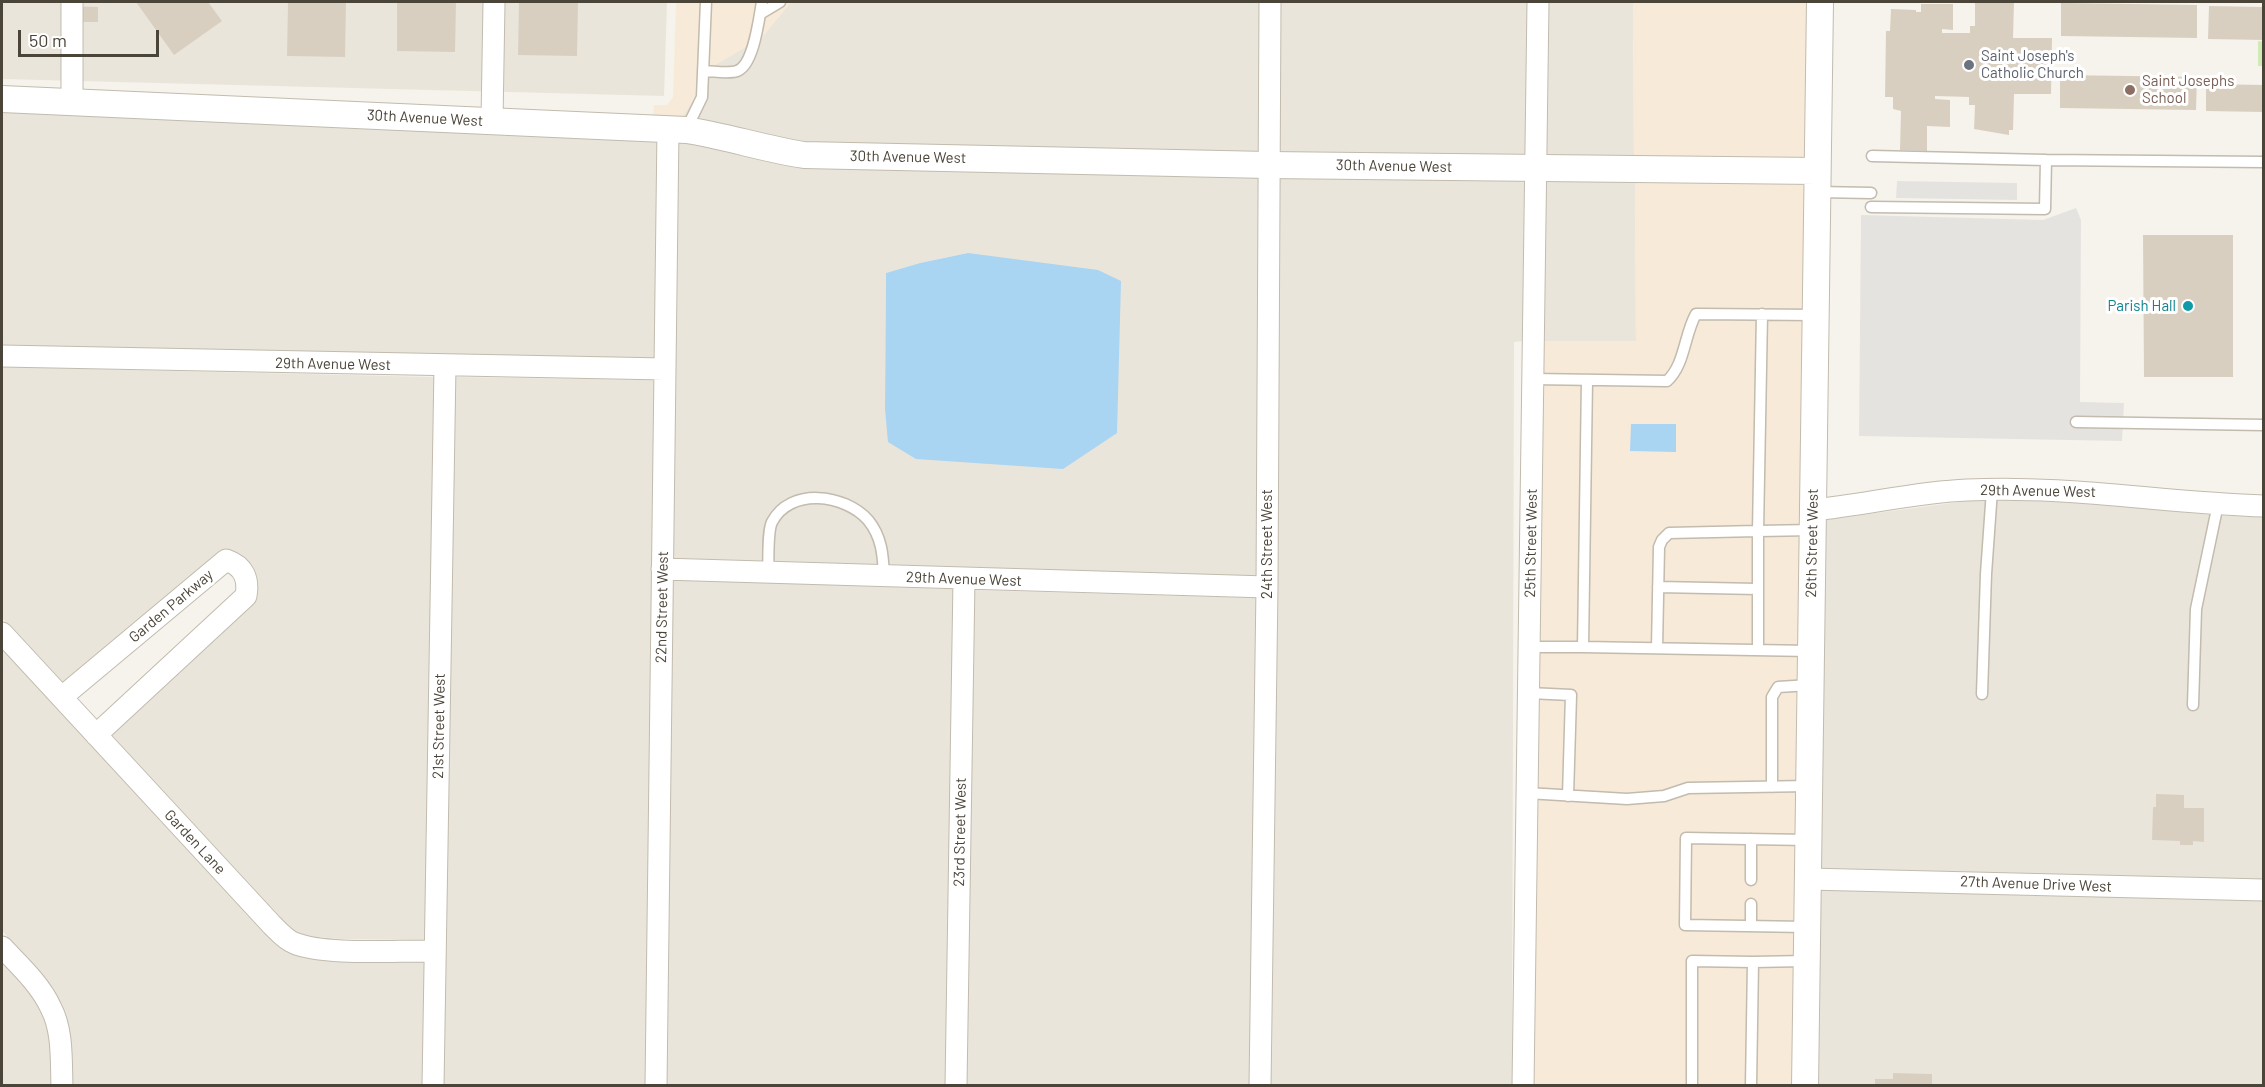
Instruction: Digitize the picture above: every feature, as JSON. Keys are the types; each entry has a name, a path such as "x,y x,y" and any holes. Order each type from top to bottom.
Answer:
{"street":[{"path":"72,2 72,102"},
{"path":"492,121 494,2"},
{"name":"24th Street West","path":"1260,1086 1267,587 1270,2"},
{"name":"25th Street West","path":"1523,1086 1538,2"},
{"name":"26th Street West","path":"1805,1086 1820,2"},
{"name":"30th Avenue West","path":"2,99 677,130 706,133 767,149 804,155 1268,165 1536,167 1817,182"},
{"name":"22nd Street West","path":"656,1086 665,369 677,130"},
{"name":"29th Avenue West","path":"2,357 665,369"},
{"name":"21st Street West","path":"433,1086 445,366"},
{"name":"29th Avenue West","path":"1813,520 1856,506 1940,492 1992,490 2056,489 2264,506"},
{"name":"Garden Parkway","path":"62,697 226,560 241,568 248,586 246,596 96,735"},
{"name":"29th Avenue West","path":"662,569 1267,587"},
{"name":"23rd Street West","path":"956,1086 964,579"},
{"name":"Garden Lane","path":"2,633 272,925 291,942 309,947 338,950 435,951"},
{"name":"27th Avenue Drive West","path":"1808,879 2264,890"},
{"path":"2,946 34,981 51,1008 58,1029 62,1086"}],"lane":[{"path":"677,130 702,96 706,2"},
{"path":"703,71 736,71 746,65 762,2"},
{"path":"760,14 780,2"},
{"path":"1872,156 2264,162"},
{"path":"1871,207 2045,209 2046,160"},
{"path":"1817,182 1871,193"},
{"path":"1533,379 1667,381 1675,374 1696,314 1815,315"},
{"path":"1758,650 1762,314"},
{"path":"1583,647 1587,380"},
{"path":"2076,422 2264,425"},
{"path":"1982,694 1986,574 1992,490"},
{"path":"768,572 771,524 783,507 803,499 824,498 846,504 868,520 883,546 884,576"},
{"path":"2193,705 2196,609 2218,504"},
{"path":"1658,648 1659,547 1662,540 1670,533 1758,531 1813,520"},
{"path":"1658,587 1758,589"},
{"path":"1529,647 1810,651"},
{"path":"1772,787 1772,696 1778,687 1810,685"},
{"path":"1529,693 1571,695 1568,796"},
{"path":"1527,793 1627,799 1664,796 1688,788 1808,786"},
{"path":"1807,927 1685,925 1686,838 1808,840"},
{"path":"1751,839 1751,880"},
{"path":"1751,904 1751,926"},
{"path":"1692,1086 1692,961 1806,961"},
{"path":"1751,1086 1753,962"}],"shaded area":[{"path":"2,2 667,2 664,96 2,79"},
{"path":"676,2 791,2 762,37 715,65 681,119 653,117 654,105 667,105 673,97"},
{"path":"791,2 1260,2 1258,153 805,144 681,119 715,65 762,37"},
{"path":"1280,2 1528,2 1526,156 1278,154"},
{"path":"1548,2 1633,2 1634,158 1546,157"},
{"path":"1633,2 1810,2 1808,160 1634,158"},
{"path":"2,110 658,140 655,358 2,346"},
{"path":"677,140 1258,175 1257,576 672,558","holes":["968,253 889,442 885,409 886,273"]},
{"path":"1278,176 1526,178 1524,341 1514,342 1512,1085 1270,1086"},
{"path":"1545,178 1635,179 1636,342 1543,341"},
{"path":"1635,179 1807,181 1795,1085 1533,1086 1543,341 1636,341"},
{"path":"1897,181 2017,183 2017,200 1896,198"},
{"path":"2076,208 2081,220 2080,402 2124,403 2122,441 1859,436 1861,215 2043,220"},
{"path":"2,367 435,377 426,940 339,939 295,932 278,917 111,735 253,604 257,584 254,570 240,554 229,550 220,551 62,683 2,618"},
{"path":"454,377 655,380 646,1085 443,1086"},
{"path":"2056,500 2212,515 2263,517 2263,879 1818,868 1823,520 1967,501"},
{"path":"672,580 954,589 946,1085 666,1086"},
{"path":"973,590 1257,598 1250,1085 966,1086"},
{"path":"2,648 265,933 285,951 306,958 338,961 425,962 423,1085 71,1085 41,973 2,931"},
{"path":"1817,890 2263,901 2263,1085 1815,1086"},
{"path":"2,962 26,988 43,1013 49,1032 52,1055 52,1085 2,1085"}],"green space":[{"path":"2258,41 2263,42 2263,66 2258,66"}],"water":[{"path":"968,253 1098,270 1121,281 1117,433 1063,469 916,459 888,442 885,409 886,273"},
{"path":"1631,424 1676,424 1676,452 1630,451"}],"building":[{"path":"136,2 208,2 222,21 174,55"},
{"path":"288,2 346,2 345,57 287,56"},
{"path":"397,2 456,2 455,52 397,51"},
{"path":"519,2 578,2 577,56 518,55"},
{"name":"Saint Joseph's Catholic Church","path":"1975,2 2014,2 2013,38 2052,38 2051,94 2014,94 2013,130 2009,130 2009,135 1974,129 1975,105 1969,105 1969,97 1935,96 1935,99 1950,100 1950,127 1927,126 1927,151 1900,150 1901,111 1893,109 1893,97 1885,97 1886,31 1890,31 1891,9 1921,12 1921,4 1953,4 1953,30 1942,29 1942,33 1970,33 1970,26 1975,26"},
{"path":"2061,3 2197,5 2197,38 2061,36"},
{"path":"64,6 98,7 98,22 64,22"},
{"path":"2209,6 2264,7 2264,40 2208,39"},
{"path":"2060,75 2197,77 2196,110 2060,108"},
{"path":"2206,84 2264,85 2264,112 2206,111"},
{"name":"Parish Hall","path":"2143,235 2233,235 2233,377 2144,377"},
{"path":"2156,794 2184,795 2184,808 2204,808 2204,842 2193,841 2193,845 2180,845 2180,841 2152,840 2153,807 2156,807"},
{"path":"1893,1073 1932,1074 1932,1086 1875,1086 1875,1079 1893,1079"}],"place":[{"name":"Saint Joseph's Catholic Church","path":"1969,65"},
{"name":"Saint Josephs School","path":"2130,90"},
{"name":"Parish Hall","path":"2188,306"}]}
